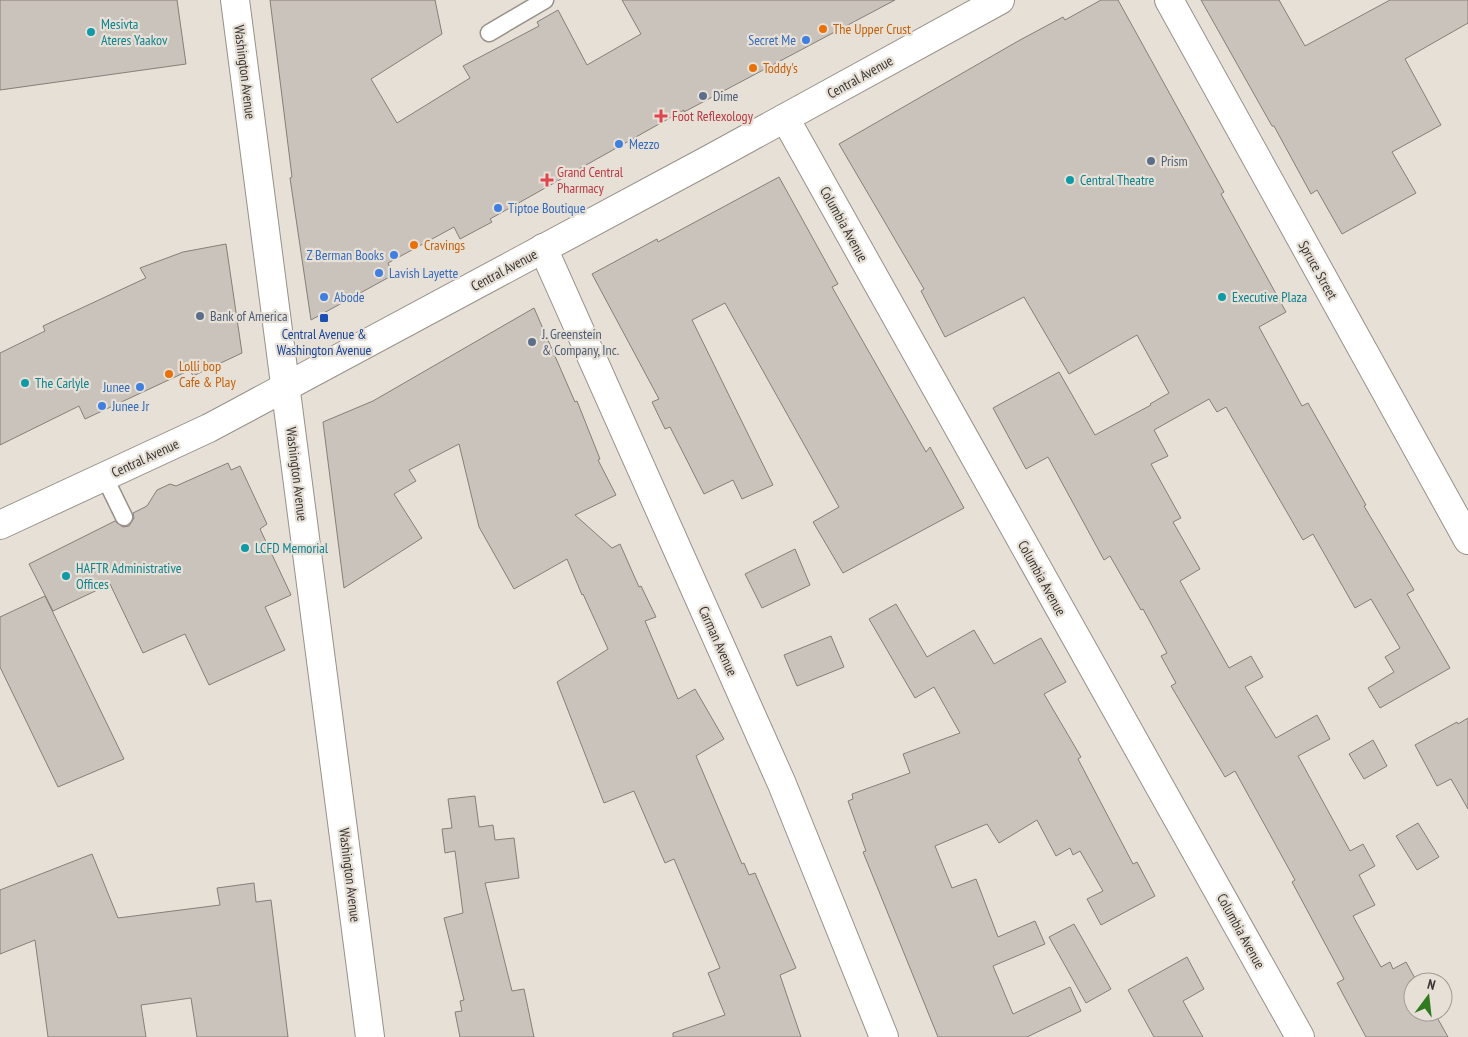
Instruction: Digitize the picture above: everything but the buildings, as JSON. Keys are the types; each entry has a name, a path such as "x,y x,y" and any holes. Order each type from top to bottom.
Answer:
{"street":[{"name":"Washington Avenue","path":"235,0 370,1037"},
{"name":"Central Avenue","path":"0,525 210,428 1000,0"},
{"name":"Spruce Street","path":"1169,0 1468,540"},
{"name":"Columbia Avenue","path":"785,118 1300,1037"},
{"name":"Carman Avenue","path":"543,248 782,784 884,1037"}],"lane":[{"path":"489,34 545,0"},
{"path":"104,476 124,517"}],"place":[{"name":"The Upper Crust","path":"823,29"},
{"name":"Mesivta Ateres Yaakov","path":"91,32"},
{"name":"Secret Me","path":"806,40"},
{"name":"Toddy's","path":"753,68"},
{"name":"Dime","path":"703,96"},
{"name":"Foot Reflexology","path":"661,116"},
{"name":"Mezzo","path":"619,144"},
{"name":"Prism","path":"1151,161"},
{"name":"Grand Central Pharmacy","path":"547,180"},
{"name":"Central Theatre","path":"1070,180"},
{"name":"Tiptoe Boutique","path":"498,208"},
{"name":"Cravings","path":"414,245"},
{"name":"Z Berman Books","path":"394,255"},
{"name":"Lavish Layette","path":"379,273"},
{"name":"Abode","path":"324,297"},
{"name":"Executive Plaza","path":"1222,297"},
{"name":"Bank of America","path":"200,316"},
{"name":"Central Avenue & Washington Avenue","path":"324,318"},
{"name":"J. Greenstein & Company, Inc.","path":"532,342"},
{"name":"Lolli bop Cafe & Play","path":"169,374"},
{"name":"The Carlyle","path":"25,383"},
{"name":"Junee","path":"140,387"},
{"name":"Junee Jr","path":"102,406"},
{"name":"LCFD Memorial","path":"245,548"},
{"name":"HAFTR Administrative Offices","path":"66,576"}]}
